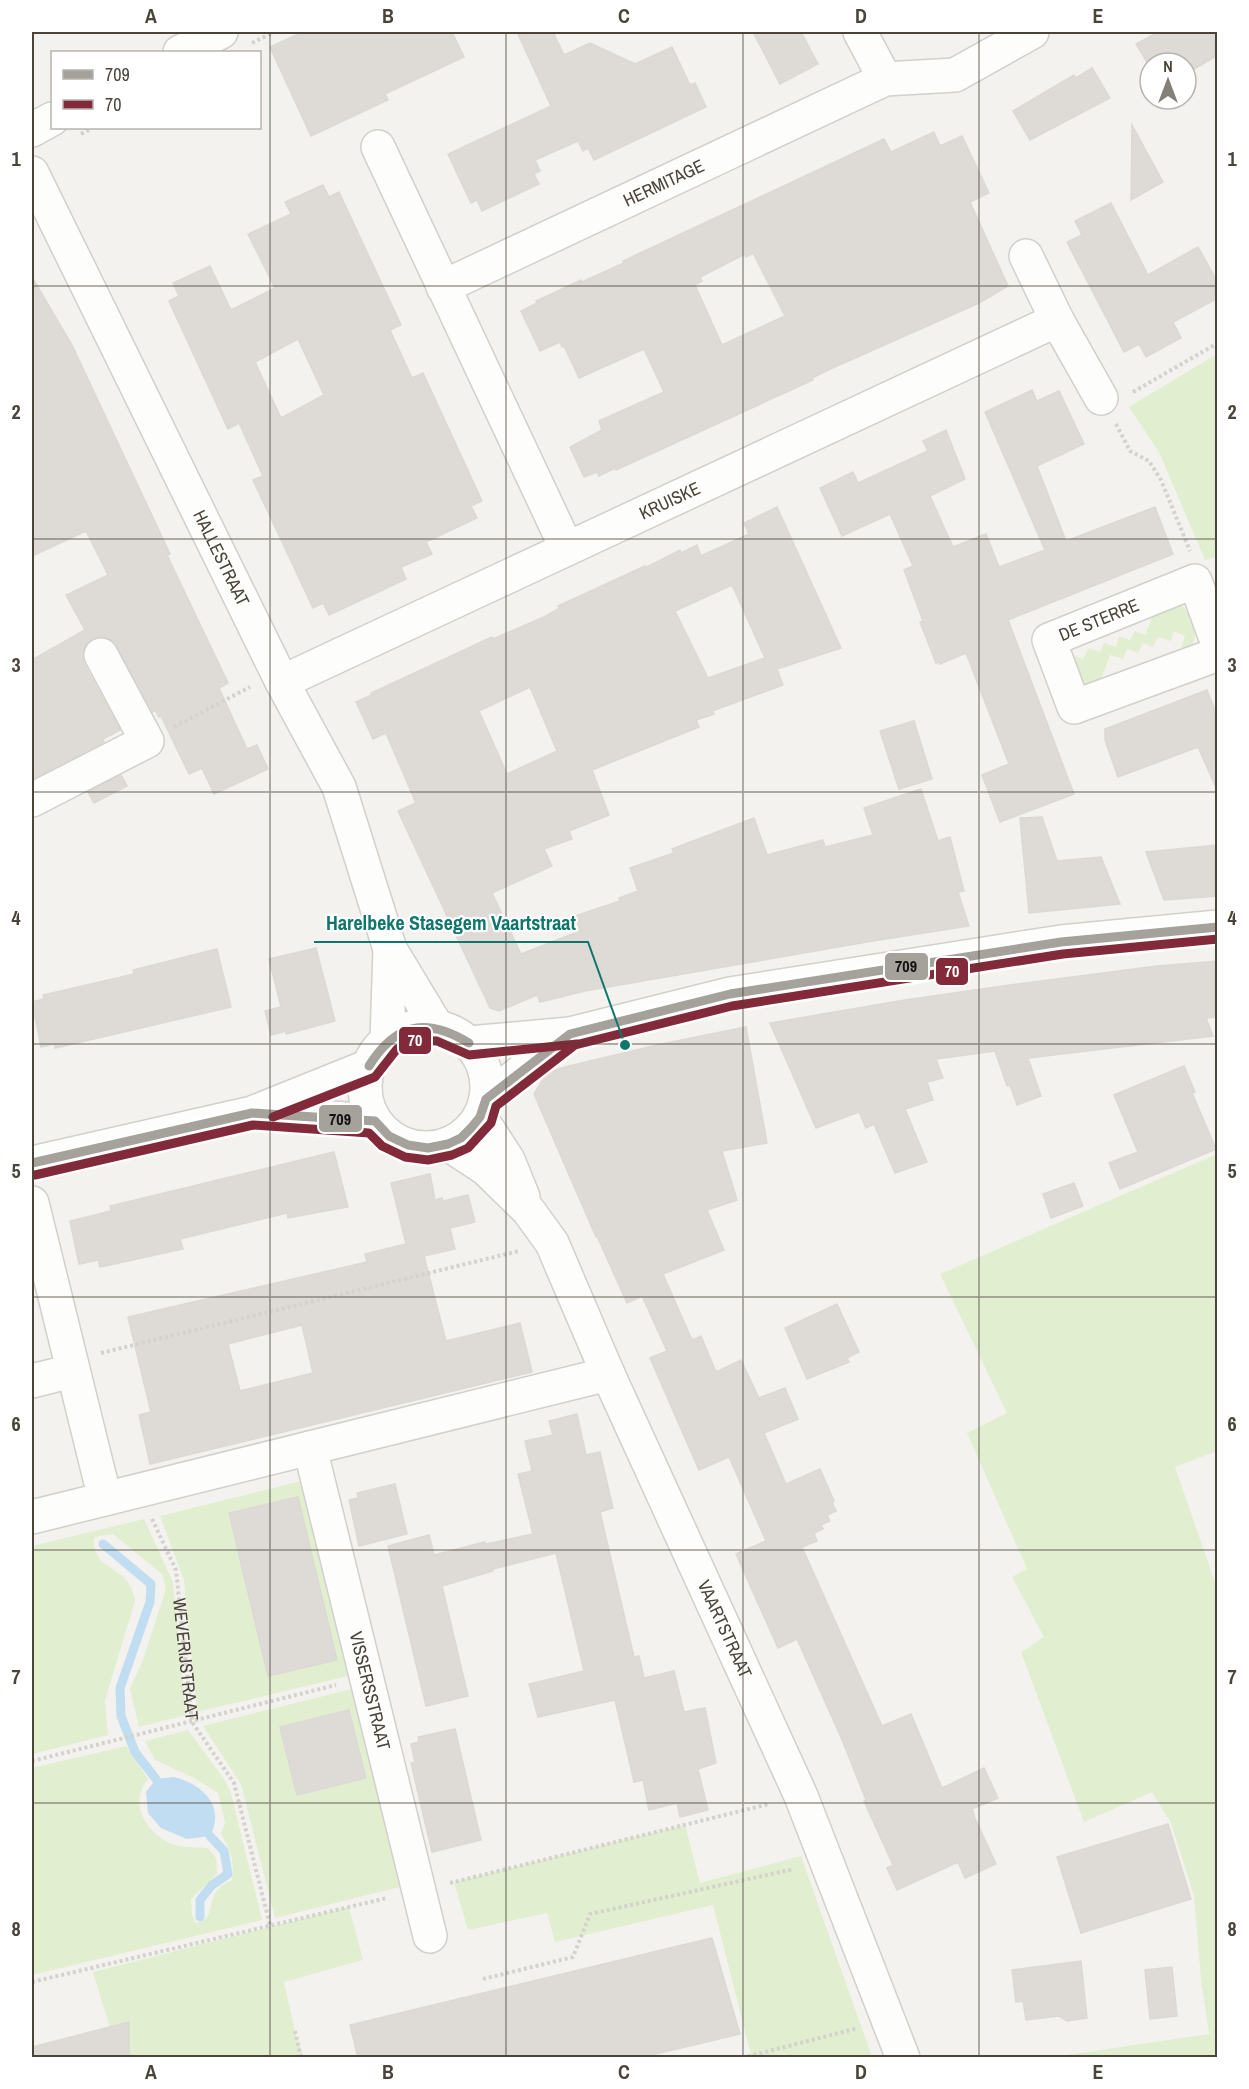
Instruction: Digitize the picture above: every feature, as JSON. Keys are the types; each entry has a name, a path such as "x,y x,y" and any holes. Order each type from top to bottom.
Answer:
{"street":[{"path":"182,51 220,32"},
{"path":"860,32 885,79"},
{"name":"HERMITAGE","path":"443,287 885,79 955,75 1032,32"},
{"path":"32,130 51,120"},
{"path":"378,147 567,549"},
{"name":"HALLESTRAAT","path":"32,173 282,682 339,787 390,950 436,1027"},
{"path":"1026,256 1057,320 1104,402"},
{"name":"KRUISKE","path":"282,682 1057,320"},
{"path":"1195,582 1218,644"},
{"name":"DE STERRE","path":"1195,582 1049,640 1074,707 1218,654"},
{"path":"32,800 147,741 101,655"},
{"path":"469,1043 570,1034 730,994 1061,942 1218,927"},
{"name":"HALLESTRAAT","path":"378,1053 390,950"},
{"path":"32,1163 252,1113 378,1053 402,1031 419,1026 436,1027 454,1032 469,1043 481,1059 487,1079 483,1108"},
{"path":"378,1053 365,1084 368,1103 375,1121 389,1136 408,1145 428,1148 447,1144 466,1133 483,1108 570,1034"},
{"name":"VAARTSTRAAT","path":"483,1108 508,1160 528,1210"},
{"path":"252,1113 375,1121"},
{"name":"VAARTSTRAAT","path":"447,1144 486,1169 528,1210 552,1243 608,1374 801,1796 903,2058"},
{"path":"32,1203 105,1499"},
{"path":"32,1381 71,1366"},
{"path":"32,1517 608,1374"},
{"name":"VISSERSSTRAAT","path":"310,1448 421,1890 430,1936"}],"path":[{"path":"1195,582 1196,565 1161,480 1149,461 1130,451 1104,402 1218,343"},
{"path":"147,741 253,685 282,682"},
{"path":"71,1366 552,1243"},
{"name":"WEVERIJSTRAAT","path":"144,1489 151,1518 176,1570 192,1722 234,1783 270,1924"},
{"path":"32,1761 367,1677"},
{"path":"483,1979 573,1957 590,1914 827,1862"},
{"path":"742,2058 888,2021"},
{"path":"295,2031 302,2058"}],"green space":[{"path":"1217,354 1217,557 1205,560 1159,452 1129,407"},
{"path":"1176,603 1190,615 1195,628 1194,642 1189,650 1179,656 1185,636 1174,631 1171,641 1158,637 1153,647 1143,643 1138,653 1127,649 1123,659 1110,655 1099,685 1078,689 1061,644 1078,636 1071,655 1083,659 1089,648 1100,652 1104,643 1116,647 1119,636 1130,640 1135,631 1145,635 1157,605"},
{"path":"1217,1154 1217,1451 1175,1467 1217,1588 1217,2057 1053,2057 1209,2034 1201,1979 1194,1896 1171,1823 1152,1792 1084,1822 1021,1652 1044,1637 1012,1577 1027,1569 967,1433 1007,1413 940,1274"},
{"path":"301,1481 348,1676 197,1712 184,1580 160,1516"},
{"path":"144,1519 173,1582 186,1715 139,1727 130,1689 143,1660 166,1589 162,1574 113,1534 94,1537 96,1553 105,1564 128,1582 135,1601 105,1700 108,1735 32,1754 32,1546"},
{"path":"352,1689 400,1887 275,1918 241,1784 203,1726"},
{"path":"188,1730 224,1779 231,1793 262,1920 32,1975 32,1768 126,1746 148,1779 141,1790 139,1800 140,1809 147,1824 167,1842 183,1847 208,1848 216,1858 217,1874 191,1899 192,1915 196,1923 206,1919 217,1890 232,1880 231,1856 221,1834 225,1822 218,1793 194,1778 155,1760 145,1741"},
{"path":"685,1825 700,1883 801,1856 872,2057 742,2057 751,2055 713,1905 555,1942 547,1913 468,1930 454,1882"},
{"path":"349,1907 363,1960 284,1982 295,2031 304,2058 129,2057 129,2023 110,2028 93,1972"}],"water":[{"path":"174,1777 194,1785 202,1791 213,1806 214,1825 210,1836 187,1839 161,1828 148,1813 146,1792 156,1779"}],"building":[{"path":"303,32 452,32 464,57 385,94 388,100 311,136 270,47"},
{"path":"517,32 553,32 564,55 590,43 635,64 672,47 690,85 695,83 706,107 594,160 588,148 583,151 578,141 535,160 540,171 534,174 539,184 482,211 477,200 471,203 448,154 551,106"},
{"path":"753,32 801,32 818,64 780,84"},
{"path":"1158,32 1218,32 1218,55 1198,67 1198,51 1140,51 1136,44"},
{"path":"1092,68 1110,98 1030,140 1013,111 1074,75 1076,78"},
{"path":"1132,125 1163,182 1131,200"},
{"path":"934,132 940,146 962,136 989,193 970,202 1008,286 979,303 828,370 812,378 813,380 616,470 615,468 599,476 597,472 584,477 570,447 602,430 599,421 664,392 644,349 579,378 560,342 540,351 521,311 537,303 536,301 624,263 623,261 884,139 891,152","holes":["753,253 785,316 722,345 695,285 702,281 700,277 745,254 746,257"]},
{"path":"323,185 329,197 339,192 401,325 390,330 412,378 423,373 482,501 471,506 477,518 426,542 432,554 401,567 406,579 329,615 323,603 313,608 253,480 263,476 239,423 228,429 169,301 179,296 173,283 210,266 231,310 275,288 248,234 291,214 285,202","holes":["298,339 324,395 281,418 255,362"]},
{"path":"1111,203 1148,275 1198,247 1218,283 1218,298 1173,322 1181,338 1146,357 1139,344 1124,352 1067,242 1082,235 1075,221"},
{"path":"32,277 72,345 170,554 167,555 228,683 219,688 247,749 257,745 268,769 214,794 202,768 189,774 161,716 159,717 155,710 153,712 117,646 110,639 102,636 92,639 85,646 82,655 84,664 120,730 103,739 104,742 32,779 32,660 85,630 66,595 108,575 86,531 32,556"},
{"path":"1032,390 1037,401 1059,391 1084,444 1037,466 1066,541 1155,507 1173,554 1008,620 1074,794 1000,822 982,775 1009,764 966,653 940,664 936,663 904,570 913,566 890,514 842,536 820,488 853,472 858,483 928,451 923,441 946,430 965,479 930,496 953,547 986,534 999,567 1045,550 985,412"},
{"path":"777,507 841,648 777,669 783,685 712,711 714,714 696,720 699,727 592,770 609,815 569,831 572,839 544,849 552,866 492,893 521,954 580,931 575,916 620,901 619,898 638,891 630,868 674,853 672,849 754,818 767,855 823,840 825,847 873,835 864,808 921,789 938,841 950,837 964,891 958,892 969,926 585,991 540,1002 537,995 499,1011 490,1008 398,811 416,803 386,733 373,739 356,702 492,637 493,639 544,617 560,608 558,606 680,550 681,553 697,545 701,556 749,534 744,523","holes":["732,585 765,658 708,678 675,611","530,687 557,751 507,774 479,711"]},
{"path":"1207,690 1218,718 1218,792 1198,747 1118,777 1105,740 1105,729"},
{"path":"914,721 932,779 899,789 880,731"},
{"path":"121,775 127,786 94,803 88,792"},
{"path":"1042,817 1057,861 1101,857 1120,904 1029,913 1020,818"},
{"path":"1218,845 1218,896 1164,900 1146,852"},
{"path":"316,948 335,1021 286,1034 286,1031 271,1035 265,1011 281,1007 269,959"},
{"path":"217,949 231,1007 55,1048 54,1044 41,1047 32,1002 44,999 43,995 134,974 133,970"},
{"path":"1218,961 1218,1017 1206,1018 1213,1036 1028,1058 1041,1096 1017,1105 1010,1085 1007,1086 995,1051 936,1059 943,1078 927,1082 933,1100 905,1109 927,1162 895,1173 874,1124 866,1128 859,1112 816,1128 770,1023 1010,985 1157,966"},
{"path":"746,1027 767,1143 722,1151 737,1200 707,1210 724,1250 663,1274 692,1340 701,1336 716,1372 741,1360 759,1398 785,1388 798,1419 764,1433 786,1484 820,1469 834,1501 832,1502 836,1511 827,1515 830,1521 821,1525 823,1529 814,1533 817,1541 802,1547 882,1726 911,1714 942,1788 984,1768 998,1798 972,1809 996,1864 965,1878 958,1862 897,1890 887,1868 893,1865 864,1801 866,1800 843,1742 797,1639 778,1648 736,1554 766,1541 729,1457 699,1470 650,1358 667,1351 642,1296 627,1303 534,1094 543,1079 553,1071 565,1067"},
{"path":"1184,1066 1195,1092 1192,1093 1216,1149 1120,1189 1109,1163 1138,1152 1114,1095"},
{"path":"334,1152 348,1207 288,1218 287,1213 180,1239 183,1249 100,1267 98,1260 79,1264 70,1221 111,1211 110,1206"},
{"path":"430,1174 435,1200 442,1198 443,1201 468,1195 475,1222 450,1228 455,1249 424,1256 446,1341 520,1323 532,1372 150,1464 139,1415 151,1412 128,1317 367,1262 365,1254 406,1244 391,1183","holes":["302,1325 313,1373 240,1391 228,1344"]},
{"path":"1074,1183 1083,1206 1051,1218 1043,1194"},
{"path":"837,1304 859,1352 847,1358 849,1362 807,1379 785,1328"},
{"path":"577,1414 586,1455 600,1452 613,1508 600,1512 634,1657 639,1656 644,1678 674,1671 684,1712 705,1708 716,1763 698,1769 708,1810 680,1817 677,1803 649,1810 643,1780 634,1782 615,1700 538,1717 529,1684 584,1671 556,1553 493,1569 493,1571 442,1586 468,1696 426,1706 388,1546 429,1535 434,1555 485,1542 486,1544 533,1534 518,1474 532,1471 525,1441 553,1435 549,1421"},
{"path":"395,1484 407,1534 359,1546 349,1500 358,1498 357,1493"},
{"path":"298,1497 337,1660 268,1676 229,1513"},
{"path":"349,1710 366,1778 297,1795 280,1727"},
{"path":"455,1729 481,1840 432,1852 411,1763 415,1762 411,1744 419,1742 418,1737"},
{"path":"1168,1824 1191,1899 1081,1933 1057,1857"},
{"path":"712,1938 740,2034 639,2058 358,2058 350,2025"},
{"path":"1081,1961 1087,2018 1067,2021 1059,2016 1026,2020 1023,2001 1016,2002 1012,1970"},
{"path":"1172,1967 1177,2016 1150,2019 1145,1970"},
{"path":"129,2022 129,2058 32,2058 32,2047"}],"waterway":[{"path":"103,1544 151,1584 150,1602 120,1688 121,1716 135,1752 156,1779"},
{"path":"200,1917 200,1900 212,1885 228,1874 224,1851 210,1836"}],"transit line":[{"name":"709","path":"32,1163 252,1113 375,1121 389,1136 408,1145 428,1148 448,1144 461,1138 480,1117 486,1099 570,1034 730,994 1061,942 1218,927"},
{"name":"70","path":"35,1175 253,1125 369,1133 382,1146 405,1157 428,1160 452,1155 468,1148 491,1123 496,1106 575,1045 732,1006 1063,954 1218,939"},
{"name":"709","path":"369,1066 390,1041 401,1033 413,1029 439,1030 469,1043"},
{"name":"70","path":"273,1117 375,1077 397,1049 416,1040 437,1041 469,1055 577,1044"}],"place":[{"name":"Harelbeke Stasegem Vaartstraat","path":"625,1045"}]}
